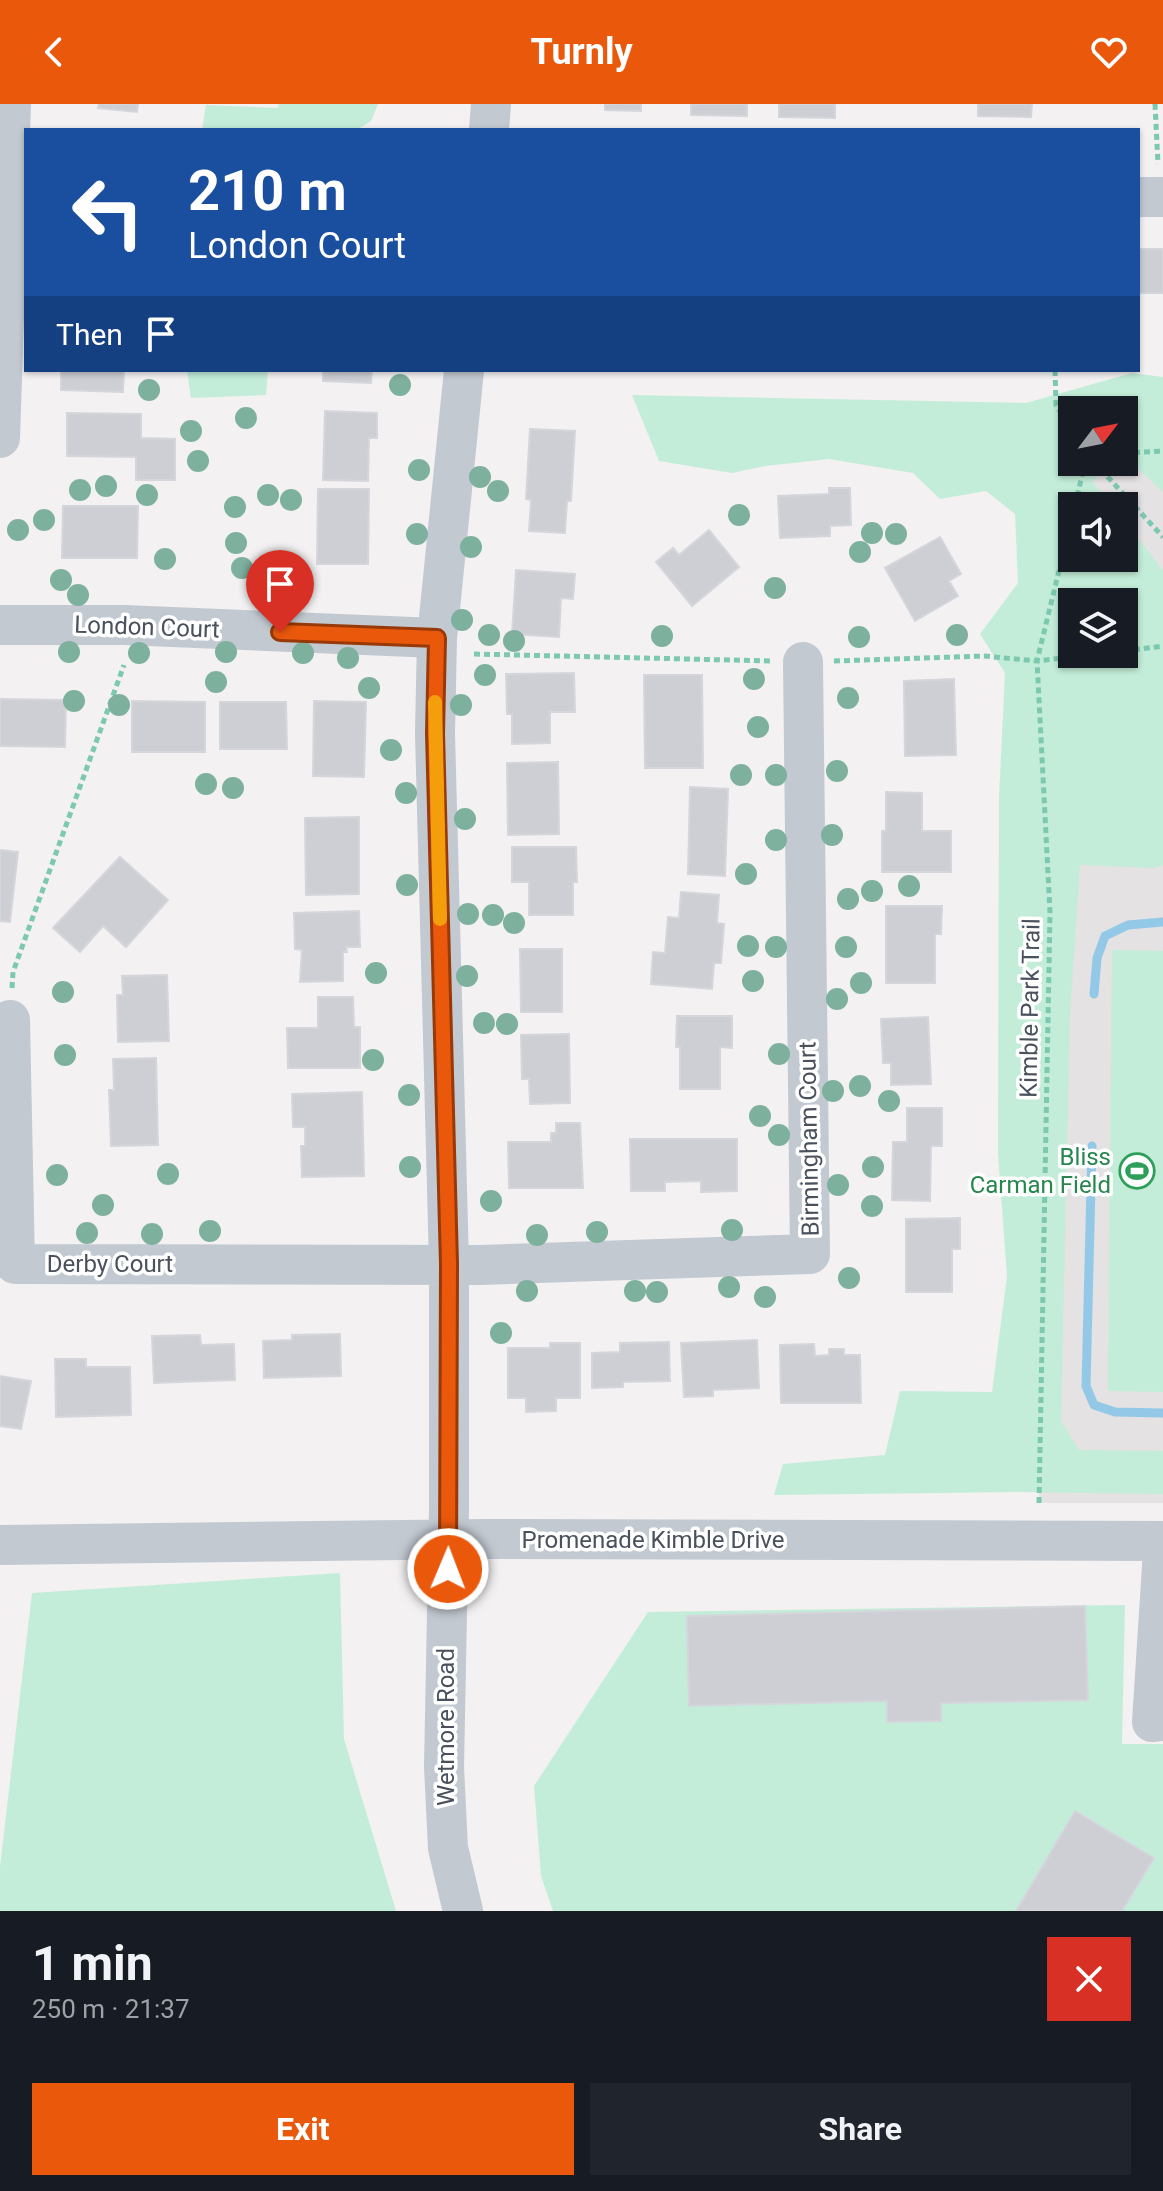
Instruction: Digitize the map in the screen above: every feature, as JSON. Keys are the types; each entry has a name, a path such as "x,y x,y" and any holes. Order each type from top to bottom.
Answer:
{"street":[{"path":"0,438 11,104"},
{"path":"489,128 491,104"},
{"name":"Wetmore Road","path":"463,1911 448,1848 444,1767 449,1264 435,733 437,638 464,372"},
{"name":"London Court","path":"0,625 124,625 437,638"},
{"name":"Birmingham Court","path":"449,1264 810,1254 803,662"},
{"name":"Derby Court","path":"10,1020 15,1264 449,1264"},
{"name":"Promenade Kimble Drive","path":"0,1545 448,1541 1163,1541"},
{"path":"1163,1551 1152,1722 1163,1721"}],"path":[{"path":"1154,197 1155,104"},
{"path":"1055,372 1058,408"},
{"path":"1138,452 1163,451"},
{"path":"1107,476 1163,537"},
{"name":"Kimble Park Trail","path":"1039,1503 1050,912 1037,661 1059,572"},
{"path":"1138,649 1163,646"},
{"path":"10,1020 13,972 124,665"}],"shaded area":[{"path":"1163,451 1163,1503 1039,1503 1050,912 1065,668 1138,668 1138,588 1070,588 1071,572 1138,572 1138,492 1078,492 1082,476 1138,476 1138,452"}],"green space":[{"path":"279,104 378,104 371,121 360,128 202,128 206,105 278,108"},
{"path":"187,372 268,372 266,395 191,398"},
{"path":"1132,373 1163,377 1163,492 1138,469 1138,396 1058,396 1058,476 1098,476 1092,481 1101,492 1058,492 1058,572 1138,572 1138,539 1163,570 1163,865 1154,868 1080,865 1070,1015 1061,1421 1079,1450 1163,1451 1163,1494 774,1495 783,1464 885,1455 900,1391 992,1392 1007,1276 998,1154 999,796 1005,673 980,634 1018,583 1015,514 986,491 940,499 913,473 829,459 732,473 659,461 632,395 1026,403"},
{"name":"Bliss Carman Field","path":"1112,950 1163,951 1163,1392 1108,1391"},
{"path":"340,1573 344,1739 396,1911 0,1911 0,1867 32,1593"},
{"path":"1125,1605 1122,1744 1163,1744 1163,1911 553,1911 541,1876 534,1786 648,1612"}],"building":[{"path":"99,104 138,104 137,112 98,108"},
{"path":"605,104 641,104 641,111 605,110"},
{"path":"691,104 747,104 747,116 691,115"},
{"path":"779,104 835,104 835,118 779,117"},
{"path":"978,104 1032,104 1031,117 978,116"},
{"path":"1140,249 1163,249 1163,293 1140,293"},
{"path":"61,372 124,372 123,392 61,390"},
{"path":"323,372 372,372 371,383 323,381"},
{"path":"325,411 377,413 377,438 369,438 368,481 323,480"},
{"path":"67,413 141,414 141,438 175,439 175,480 136,480 136,457 67,456"},
{"path":"530,429 575,431 571,501 567,501 565,533 529,531 531,500 526,499"},
{"path":"829,488 850,488 851,525 830,526 830,536 780,538 778,496 829,494"},
{"path":"318,489 369,489 368,564 317,564"},
{"path":"63,506 138,506 137,558 62,558"},
{"path":"709,530 739,567 692,606 656,562 673,548 679,555"},
{"path":"940,537 961,574 949,581 958,596 915,621 885,568"},
{"path":"516,570 575,574 573,599 561,598 559,637 512,634"},
{"path":"574,673 575,712 550,712 550,743 512,744 512,714 507,714 506,674"},
{"path":"644,675 702,675 703,768 645,768"},
{"path":"954,679 956,755 905,756 904,681"},
{"path":"0,699 66,700 65,747 0,746"},
{"path":"132,701 205,702 205,752 132,752"},
{"path":"314,701 366,702 364,777 313,776"},
{"path":"220,702 286,702 287,749 220,749"},
{"path":"558,762 559,834 508,835 507,763"},
{"path":"690,787 728,789 725,876 688,874"},
{"path":"886,792 922,793 922,831 951,831 951,872 882,872"},
{"path":"359,817 359,894 306,895 305,818"},
{"path":"512,847 576,847 577,882 573,882 573,915 529,915 529,882 512,882"},
{"path":"0,850 18,852 10,922 0,921"},
{"path":"120,857 168,900 126,947 103,926 80,952 53,928"},
{"path":"681,892 719,895 717,923 724,924 721,963 714,963 712,989 651,984 653,952 665,953 668,917 679,918"},
{"path":"886,906 942,906 941,934 935,934 935,983 886,983"},
{"path":"359,911 360,947 346,947 347,952 343,952 343,981 300,982 302,950 295,949 294,913"},
{"path":"520,949 562,949 562,1012 521,1012"},
{"path":"167,975 169,1041 118,1042 117,995 123,995 122,976"},
{"path":"318,997 353,997 354,1027 360,1027 360,1068 288,1068 287,1028 318,1028"},
{"path":"677,1016 732,1016 732,1048 720,1047 720,1089 680,1089"},
{"path":"928,1017 931,1084 891,1085 891,1063 883,1063 881,1019"},
{"path":"569,1034 570,1103 530,1104 529,1079 522,1079 521,1035"},
{"path":"156,1058 158,1145 111,1146 109,1090 114,1090 113,1059"},
{"path":"362,1092 364,1176 302,1177 301,1146 305,1146 305,1127 293,1127 292,1094"},
{"path":"907,1108 942,1108 942,1146 931,1146 930,1201 892,1200 893,1142 907,1142"},
{"path":"556,1123 580,1123 583,1188 509,1188 508,1142 551,1142 551,1133 556,1133"},
{"path":"630,1139 737,1139 737,1191 701,1192 701,1181 665,1182 665,1191 631,1191"},
{"path":"960,1218 960,1249 952,1249 952,1292 906,1292 906,1219"},
{"path":"340,1334 341,1376 264,1378 263,1341 292,1340 292,1335"},
{"path":"200,1335 201,1345 234,1344 235,1380 154,1383 152,1336"},
{"path":"757,1340 759,1388 713,1390 713,1396 684,1397 681,1343"},
{"path":"669,1342 670,1381 623,1382 623,1387 592,1388 592,1353 620,1352 620,1343"},
{"path":"550,1343 580,1343 580,1398 556,1398 556,1411 526,1412 526,1398 508,1398 508,1348 550,1348"},
{"path":"814,1344 815,1356 829,1355 829,1349 844,1349 844,1355 860,1355 861,1403 781,1403 780,1345"},
{"path":"55,1359 86,1359 86,1367 130,1367 131,1415 56,1417"},
{"path":"0,1376 31,1381 21,1429 0,1426"},
{"path":"1085,1606 1088,1700 941,1703 941,1721 887,1722 887,1701 689,1706 687,1616"},
{"path":"1075,1811 1154,1858 1122,1911 1016,1911"}],"waterway":[{"path":"1094,994 1097,958 1105,936 1128,925 1163,922"},
{"path":"1092,1146 1086,1386 1094,1405 1115,1412 1163,1413"}],"slow traffic":[{"path":"435,702 440,919"}],"place":[{"name":"Bliss Carman Field","path":"1137,1171"}],"route":[{"path":"280,632 437,638 435,733 449,1264 448,1569"}]}
